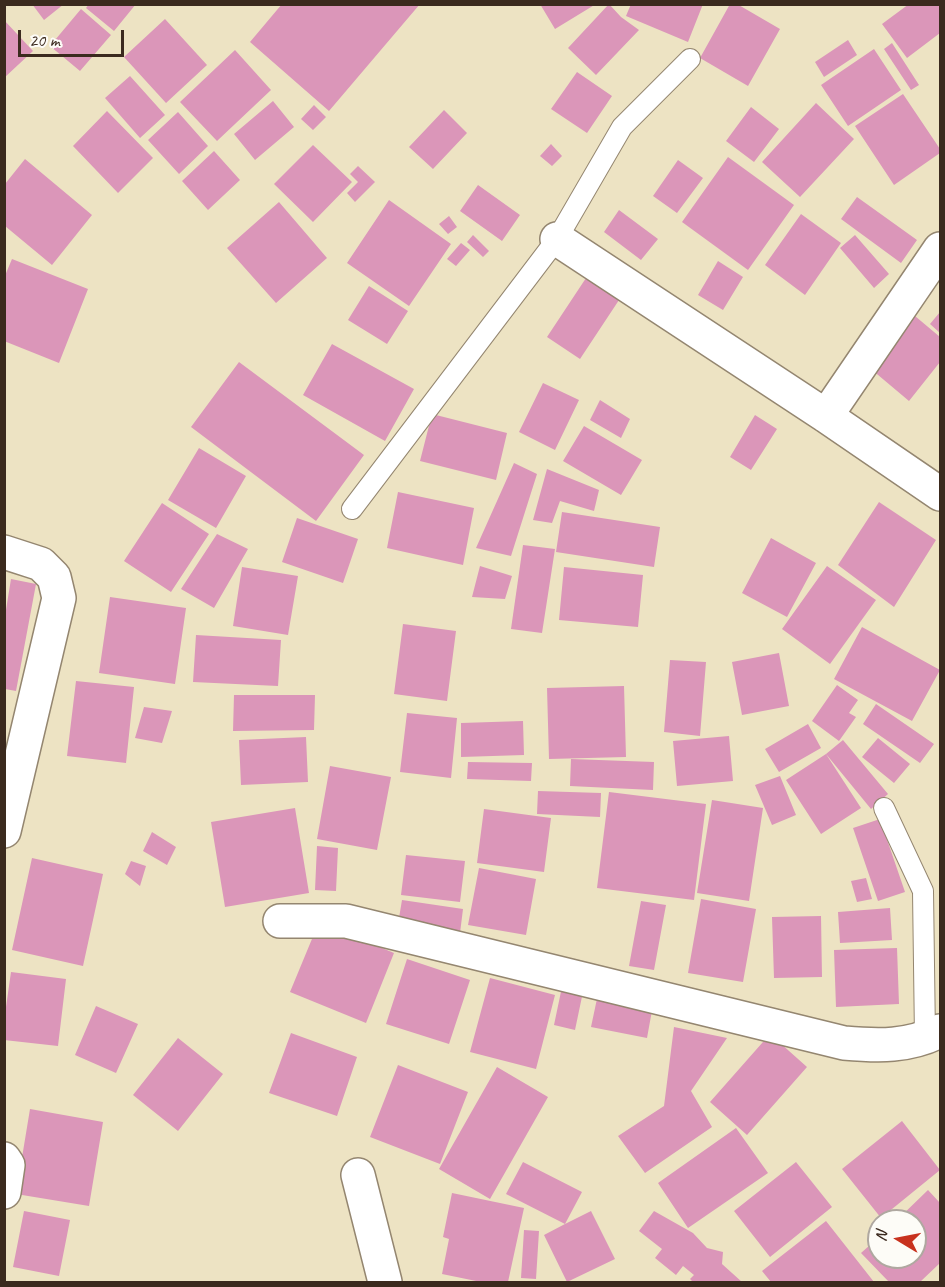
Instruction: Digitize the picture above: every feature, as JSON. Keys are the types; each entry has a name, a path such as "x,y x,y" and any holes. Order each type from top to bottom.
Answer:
{"street":[{"path":"557,239 940,494"},
{"path":"826,416 940,249"},
{"path":"4,552 41,564 54,577 59,598 4,831"},
{"path":"280,921 346,921 844,1042 884,1046 933,1034"},
{"path":"4,1159 8,1165 4,1192"},
{"path":"358,1175 385,1282"}],"lane":[{"path":"352,509 557,239 622,127 690,59"},
{"path":"884,808 923,891 933,1034"}],"building":[{"path":"32,4 64,4 44,20"},
{"path":"89,4 136,4 114,31 86,8"},
{"path":"282,4 420,4 329,111 250,42"},
{"path":"540,4 596,4 555,29"},
{"path":"609,4 621,17 639,30 596,75 568,48"},
{"path":"631,4 703,4 688,42 626,16"},
{"path":"730,4 737,4 780,29 748,86 700,58"},
{"path":"909,4 940,4 940,33 907,58 882,24"},
{"path":"81,9 111,35 80,71 50,46"},
{"path":"165,19 207,65 166,103 124,57"},
{"path":"4,20 33,51 4,78"},
{"path":"848,40 857,55 824,77 815,62"},
{"path":"892,43 919,85 911,90 884,49"},
{"path":"874,49 901,90 848,126 821,85"},
{"path":"235,50 271,90 217,141 180,102"},
{"path":"577,72 612,96 587,133 551,109"},
{"path":"130,76 165,115 140,138 105,98"},
{"path":"903,94 940,149 940,153 894,185 855,126"},
{"path":"273,101 294,127 255,160 234,134"},
{"path":"816,103 854,139 800,197 762,162"},
{"path":"314,105 326,117 313,130 301,119"},
{"path":"751,107 779,129 754,162 726,141"},
{"path":"444,110 467,133 433,169 409,147"},
{"path":"107,111 153,158 118,193 73,146"},
{"path":"178,112 208,146 179,174 148,140"},
{"path":"551,144 562,156 552,166 540,156"},
{"path":"313,145 352,182 313,222 274,184"},
{"path":"214,151 240,180 208,210 182,181"},
{"path":"728,157 794,205 748,270 682,222"},
{"path":"25,159 92,215 52,265 5,226 5,184"},
{"path":"678,160 703,178 677,213 653,196"},
{"path":"358,166 375,182 355,202 347,193 358,182 350,174"},
{"path":"478,185 520,215 502,241 460,211"},
{"path":"857,197 917,240 901,263 841,219"},
{"path":"389,200 451,244 409,306 347,263"},
{"path":"279,202 327,258 276,303 227,248"},
{"path":"619,210 658,239 641,260 604,232"},
{"path":"801,214 841,243 805,295 765,265"},
{"path":"449,216 457,227 448,234 439,224"},
{"path":"473,235 489,251 483,257 467,242"},
{"path":"855,235 889,274 874,288 840,248"},
{"path":"461,243 470,250 456,266 447,259"},
{"path":"12,259 88,289 59,363 4,341 4,278"},
{"path":"718,261 743,277 723,310 698,295"},
{"path":"588,275 621,297 580,359 547,337"},
{"path":"369,286 408,311 387,344 348,320"},
{"path":"909,311 940,337 940,362 909,401 865,364"},
{"path":"940,312 940,333 930,324"},
{"path":"332,344 414,389 385,441 303,395"},
{"path":"239,362 364,455 316,521 191,427"},
{"path":"543,383 579,400 555,450 519,432"},
{"path":"600,400 630,419 621,438 590,420"},
{"path":"432,414 507,433 496,480 420,461"},
{"path":"755,415 777,429 751,470 730,457"},
{"path":"584,426 642,460 621,495 563,461"},
{"path":"199,448 246,476 216,528 168,500"},
{"path":"514,463 537,474 511,556 476,548"},
{"path":"547,469 599,490 594,511 560,501 552,523 533,520"},
{"path":"398,492 474,508 463,565 387,548"},
{"path":"879,502 936,540 894,607 838,565"},
{"path":"162,503 209,534 171,592 124,561"},
{"path":"562,512 660,527 654,567 556,552"},
{"path":"297,518 358,539 343,583 282,562"},
{"path":"217,534 248,549 214,608 181,589"},
{"path":"771,538 816,563 787,617 742,593"},
{"path":"523,545 555,549 542,633 511,629"},
{"path":"480,566 512,576 505,599 472,597"},
{"path":"827,566 876,600 830,664 782,629"},
{"path":"242,567 298,576 288,635 233,626"},
{"path":"564,567 643,575 638,627 559,620"},
{"path":"11,579 36,584 16,691 5,689 5,616"},
{"path":"110,597 186,608 175,684 99,673"},
{"path":"403,624 456,631 447,701 394,694"},
{"path":"862,627 940,670 912,721 834,679"},
{"path":"196,635 281,640 278,686 193,682"},
{"path":"779,653 789,706 742,715 732,662"},
{"path":"670,660 706,662 700,736 664,732"},
{"path":"76,681 134,687 126,763 67,756"},
{"path":"837,685 858,700 849,713 856,717 839,741 812,721"},
{"path":"624,686 626,757 549,759 547,688"},
{"path":"234,695 315,695 314,730 233,731"},
{"path":"876,704 934,744 920,763 863,724"},
{"path":"144,707 172,711 162,743 135,738"},
{"path":"407,713 457,718 451,778 400,772"},
{"path":"523,721 524,755 461,757 461,723"},
{"path":"808,724 821,748 779,772 765,749"},
{"path":"729,736 733,781 677,786 673,741"},
{"path":"306,737 308,782 241,785 239,740"},
{"path":"878,738 910,764 894,783 862,757"},
{"path":"843,740 888,794 871,809 826,754"},
{"path":"826,754 861,808 821,834 786,780"},
{"path":"571,759 654,762 653,790 570,786"},
{"path":"468,762 532,763 531,781 467,779"},
{"path":"330,766 391,777 377,850 317,839"},
{"path":"780,776 796,815 772,825 755,785"},
{"path":"538,791 601,793 600,817 537,814"},
{"path":"609,792 706,804 694,900 597,888"},
{"path":"712,800 763,808 749,901 697,893"},
{"path":"295,808 309,893 225,907 211,822"},
{"path":"484,809 551,818 544,872 477,863"},
{"path":"880,819 905,892 878,901 853,828"},
{"path":"152,832 176,847 167,865 143,851"},
{"path":"317,846 338,848 336,891 315,890"},
{"path":"406,855 465,861 460,902 401,895"},
{"path":"32,858 103,874 83,966 12,950"},
{"path":"131,861 146,866 140,886 125,874"},
{"path":"479,868 536,879 526,935 468,925"},
{"path":"866,878 872,899 857,902 851,881"},
{"path":"701,899 756,909 743,982 688,973"},
{"path":"402,900 463,909 460,933 398,924"},
{"path":"641,901 666,905 654,970 629,966"},
{"path":"890,908 892,940 840,943 838,912"},
{"path":"821,916 822,977 774,978 772,917"},
{"path":"319,922 394,953 366,1023 290,992"},
{"path":"897,948 899,1004 836,1007 834,950"},
{"path":"407,959 470,980 449,1044 386,1024"},
{"path":"11,972 66,979 58,1046 4,1040 4,1021"},
{"path":"490,978 555,995 536,1069 470,1052"},
{"path":"563,982 584,987 575,1030 554,1025"},
{"path":"598,994 653,1005 647,1038 591,1027"},
{"path":"96,1006 138,1024 116,1073 75,1055"},
{"path":"674,1027 727,1038 691,1091 712,1127 645,1173 618,1136 664,1106"},
{"path":"291,1033 357,1057 337,1116 269,1093"},
{"path":"770,1034 807,1067 747,1135 710,1102"},
{"path":"178,1038 223,1074 178,1131 133,1095"},
{"path":"398,1065 468,1092 440,1164 370,1137"},
{"path":"497,1067 548,1097 490,1199 439,1169"},
{"path":"30,1109 103,1122 89,1206 16,1194"},
{"path":"902,1121 940,1170 892,1209 874,1209 842,1169"},
{"path":"736,1128 768,1173 688,1228 658,1183"},
{"path":"523,1162 582,1192 565,1224 506,1194"},
{"path":"796,1162 832,1207 770,1257 734,1211"},
{"path":"928,1190 940,1203 940,1263 920,1282 889,1282 876,1269 927,1269 927,1209 908,1209"},
{"path":"452,1193 524,1208 508,1282 481,1282 442,1274 449,1239 443,1237"},
{"path":"24,1211 70,1220 59,1276 13,1267"},
{"path":"591,1211 615,1259 567,1282 544,1235"},
{"path":"654,1211 693,1233 707,1248 723,1252 722,1264 742,1282 693,1282 690,1279 694,1275 683,1266 676,1275 655,1258 662,1249 639,1231"},
{"path":"826,1221 874,1282 771,1282 762,1271"},
{"path":"524,1230 539,1231 536,1279 521,1278"},
{"path":"867,1248 867,1259 861,1253"}]}
